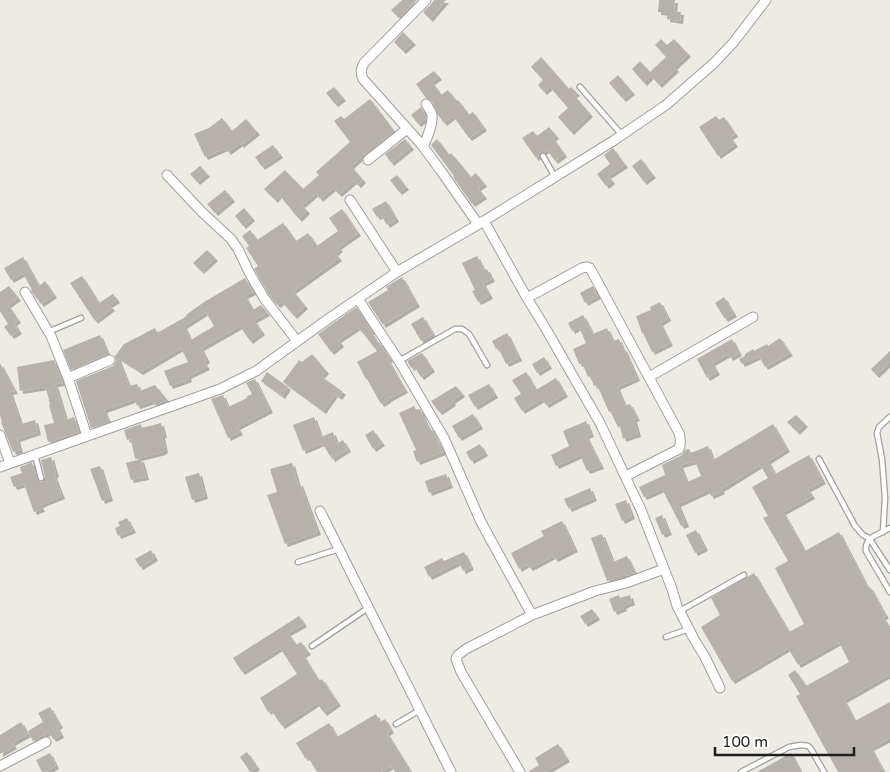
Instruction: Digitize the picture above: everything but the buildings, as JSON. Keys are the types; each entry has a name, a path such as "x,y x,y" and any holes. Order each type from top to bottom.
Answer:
{"street":[{"path":"426,0 364,63 361,69 363,79 423,147 481,222 527,298 600,423 641,510 677,606 720,688"},
{"path":"0,467 220,389 256,371 397,272 555,177 666,105 714,63 733,43 766,0"},
{"path":"423,147 432,117 432,113 426,104"},
{"path":"368,160 407,128"},
{"path":"167,175 231,239 264,298 297,341"},
{"path":"350,200 397,272"},
{"path":"527,298 582,268 589,267 679,433 681,444 679,449 626,476"},
{"path":"25,292 48,332 68,378 87,436"},
{"path":"358,299 399,361 444,438 481,522 532,616"},
{"path":"649,377 753,317"},
{"path":"68,378 110,360"},
{"path":"0,434 10,463"},
{"path":"320,511 451,772"},
{"path":"520,772 461,672 456,659 466,648 532,616 595,591 626,583 664,569"},
{"path":"0,766 46,742"}],"lane":[{"path":"580,87 622,135"},
{"path":"543,156 555,177"},
{"path":"48,332 81,318"},
{"path":"399,361 455,329 462,329 470,334 487,365"},
{"path":"883,532 885,498 878,432 879,427 890,417"},
{"path":"35,455 41,478"},
{"path":"819,459 854,526 869,538 890,570"},
{"path":"890,528 869,538 866,543 866,551 890,592"},
{"path":"298,562 339,549"},
{"path":"680,611 744,575"},
{"path":"312,646 368,608"},
{"path":"666,637 689,629"},
{"path":"396,724 420,710"},
{"path":"741,772 789,747 801,745 808,746 824,772"}]}
